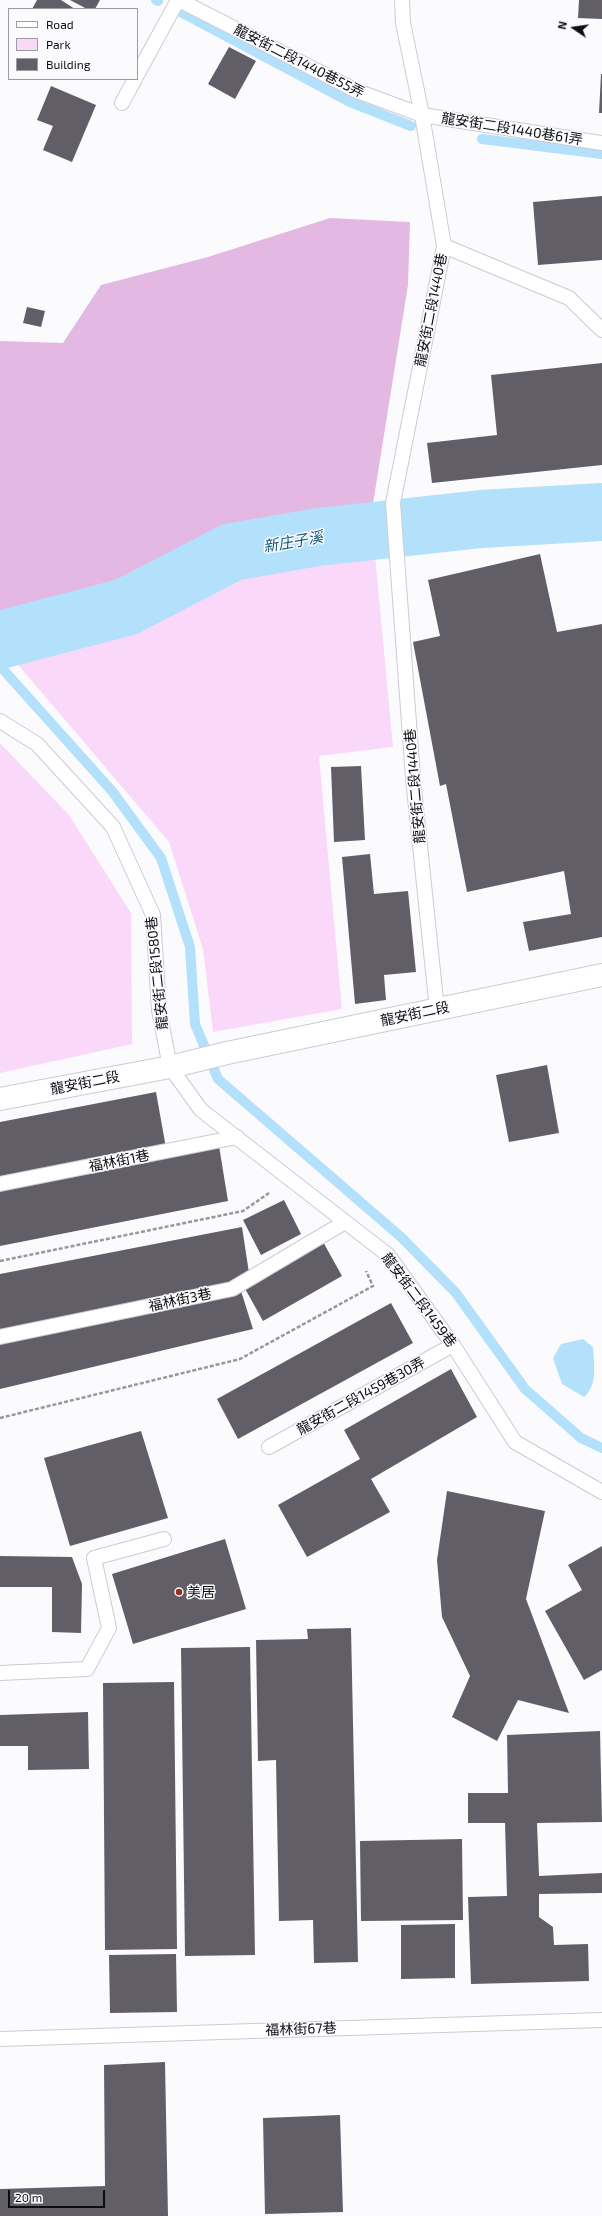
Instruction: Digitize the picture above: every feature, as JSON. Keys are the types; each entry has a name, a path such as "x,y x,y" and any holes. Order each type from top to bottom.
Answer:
{"street":[{"name":"龍安街二段","path":"0,1099 170,1067 227,1052 602,975"}],"lane":[{"name":"龍安街二段1440巷55弄","path":"138,73 178,0 357,91 422,115"},
{"name":"龍安街二段1440巷","path":"402,0 403,23 422,115 444,246 393,503 413,778 437,1010"},
{"path":"122,103 134,80"},
{"name":"龍安街二段1440巷61弄","path":"422,115 602,143"},
{"path":"444,246 569,298 602,330"},
{"name":"龍安街二段1580巷","path":"0,721 37,744 113,827 153,915 159,1010 170,1067"},
{"name":"龍安街二段1459巷","path":"170,1067 201,1110 388,1256 453,1345 515,1442 602,1492"},
{"name":"福林街1巷","path":"0,1184 237,1138"},
{"name":"福林街3巷","path":"0,1337 232,1289 345,1222"},
{"name":"龍安街二段1459巷30弄","path":"270,1447 453,1345"},
{"path":"0,1673 87,1669 109,1628 94,1558 164,1539"},
{"name":"福林街67巷","path":"0,2039 602,2020"}],"path":[{"path":"0,1261 243,1211 263,1198"},
{"path":"0,1418 240,1359 373,1286 365,1267"}],"green space":[{"path":"375,555 393,747 319,756 342,1009 213,1032 203,949 169,842 14,660 136,631 245,568"},
{"path":"0,743 69,815 131,913 132,1044 0,1073"}],"shaded area":[{"path":"330,218 410,222 408,285 371,516 226,530 113,592 0,619 0,341 63,343 101,285 208,257"}],"water":[{"path":"583,1339 593,1347 594,1367 591,1387 584,1397 562,1384 553,1358 561,1344"}],"building":[{"path":"37,0 61,0 73,8 33,8"},
{"path":"70,0 100,0 96,8 85,8"},
{"path":"579,0 602,0 602,19 578,18"},
{"path":"229,47 256,61 235,99 208,84"},
{"path":"601,74 602,113 599,113"},
{"path":"51,86 96,105 72,162 43,150 53,126 37,120"},
{"path":"602,196 602,260 538,265 533,202"},
{"path":"27,307 45,311 41,327 23,323"},
{"path":"602,363 602,465 432,483 427,443 497,435 491,375"},
{"path":"540,554 557,632 602,624 602,937 529,951 523,922 571,914 564,871 467,892 446,784 440,786 413,642 440,636 428,580"},
{"path":"361,766 365,840 334,842 331,767"},
{"path":"370,854 374,894 408,891 416,972 384,975 386,1000 355,1004 342,857"},
{"path":"547,1065 559,1133 509,1142 496,1075"},
{"path":"156,1092 166,1148 0,1179 0,1122"},
{"path":"219,1146 228,1201 0,1246 0,1189"},
{"path":"284,1200 301,1234 261,1255 243,1220"},
{"path":"242,1227 249,1273 230,1286 0,1332 0,1274"},
{"path":"322,1240 342,1276 263,1321 243,1285"},
{"path":"241,1291 253,1329 0,1389 0,1343"},
{"path":"391,1303 413,1343 238,1439 217,1399"},
{"path":"451,1369 477,1417 371,1479 390,1512 307,1557 278,1505 360,1459 344,1430"},
{"path":"141,1431 168,1518 70,1546 44,1458"},
{"path":"447,1491 545,1511 526,1599 569,1713 518,1700 497,1741 452,1717 470,1676 442,1617 437,1560"},
{"name":"美居","path":"225,1539 246,1609 133,1644 112,1574"},
{"path":"602,1546 602,1670 584,1680 545,1611 582,1590 568,1565"},
{"path":"0,1556 72,1557 82,1584 81,1633 52,1632 52,1587 0,1587"},
{"path":"351,1628 358,1962 314,1963 313,1920 279,1921 276,1760 258,1761 256,1640 308,1639 307,1629"},
{"path":"250,1647 255,1955 185,1956 181,1648"},
{"path":"174,1682 177,1949 105,1950 103,1683"},
{"path":"88,1712 89,1769 28,1770 28,1746 0,1746 0,1715"},
{"path":"600,1731 602,1822 537,1823 539,1876 602,1873 602,1893 539,1894 539,1917 553,1927 554,1945 588,1944 589,1981 471,1984 468,1897 507,1896 505,1823 468,1823 468,1793 508,1793 507,1735"},
{"path":"462,1839 463,1920 361,1921 360,1841"},
{"path":"455,1924 455,1978 401,1979 401,1925"},
{"path":"176,1954 177,2012 110,2013 109,1955"},
{"path":"165,2062 168,2216 0,2216 0,2189 105,2186 104,2065"},
{"path":"340,2115 343,2212 265,2214 263,2118"}],"waterway":[{"path":"179,11 350,102 411,126"},
{"path":"482,139 602,154"},
{"name":"新庄子溪","path":"0,640 126,607 232,552 318,537 481,519 602,512"},
{"path":"0,666 112,791 161,858 190,947 195,1024 218,1079 401,1237 456,1293 525,1389 581,1438 602,1448"}],"place":[{"name":"美居","path":"179,1592"}]}
